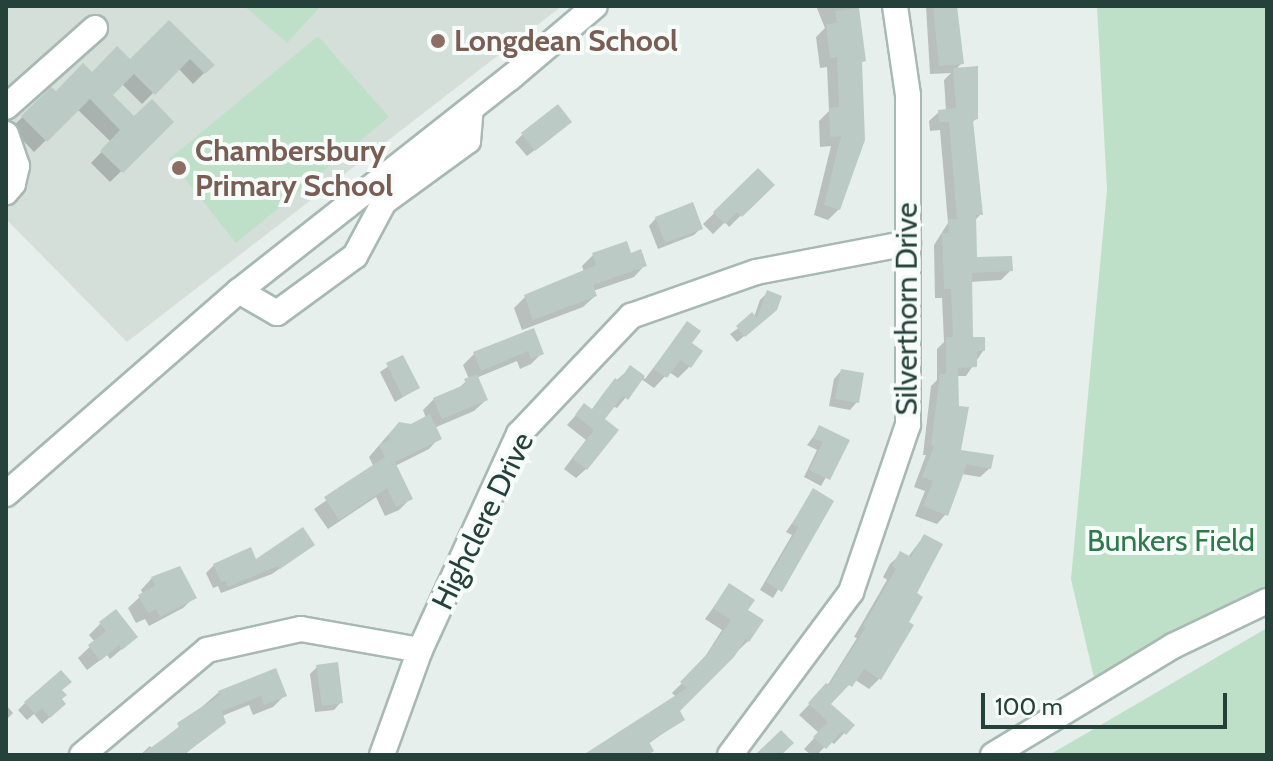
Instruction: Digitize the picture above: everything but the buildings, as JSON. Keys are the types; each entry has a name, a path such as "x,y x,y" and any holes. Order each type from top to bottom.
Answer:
{"street":[{"path":"6,494 239,291 471,109 595,6"},
{"name":"Silverthorn Drive","path":"730,755 851,592 908,425 908,95 895,6"},
{"path":"6,107 95,28"},
{"path":"239,291 277,313 355,256 384,202 468,141 471,109"},
{"path":"6,134 17,166 13,184 6,192"},
{"name":"Highclere Drive","path":"382,755 420,650 519,434 631,316 756,272 908,243"},
{"path":"993,755 1173,646 1267,601"},
{"path":"82,755 207,650 301,629 420,650"}],"shaded area":[{"name":"Chambersbury Primary School","path":"6,6 562,6 127,342 6,219"}],"green space":[{"path":"244,6 321,6 287,43"},
{"name":"Bunkers Field","path":"1097,6 1267,6 1267,601 1095,682 1071,579 1107,190"},
{"path":"318,36 389,117 236,243 169,159"},
{"path":"1267,628 1267,755 1049,755"}],"place":[{"name":"Longdean School","path":"438,41"},
{"name":"Chambersbury Primary School","path":"179,168"}]}
